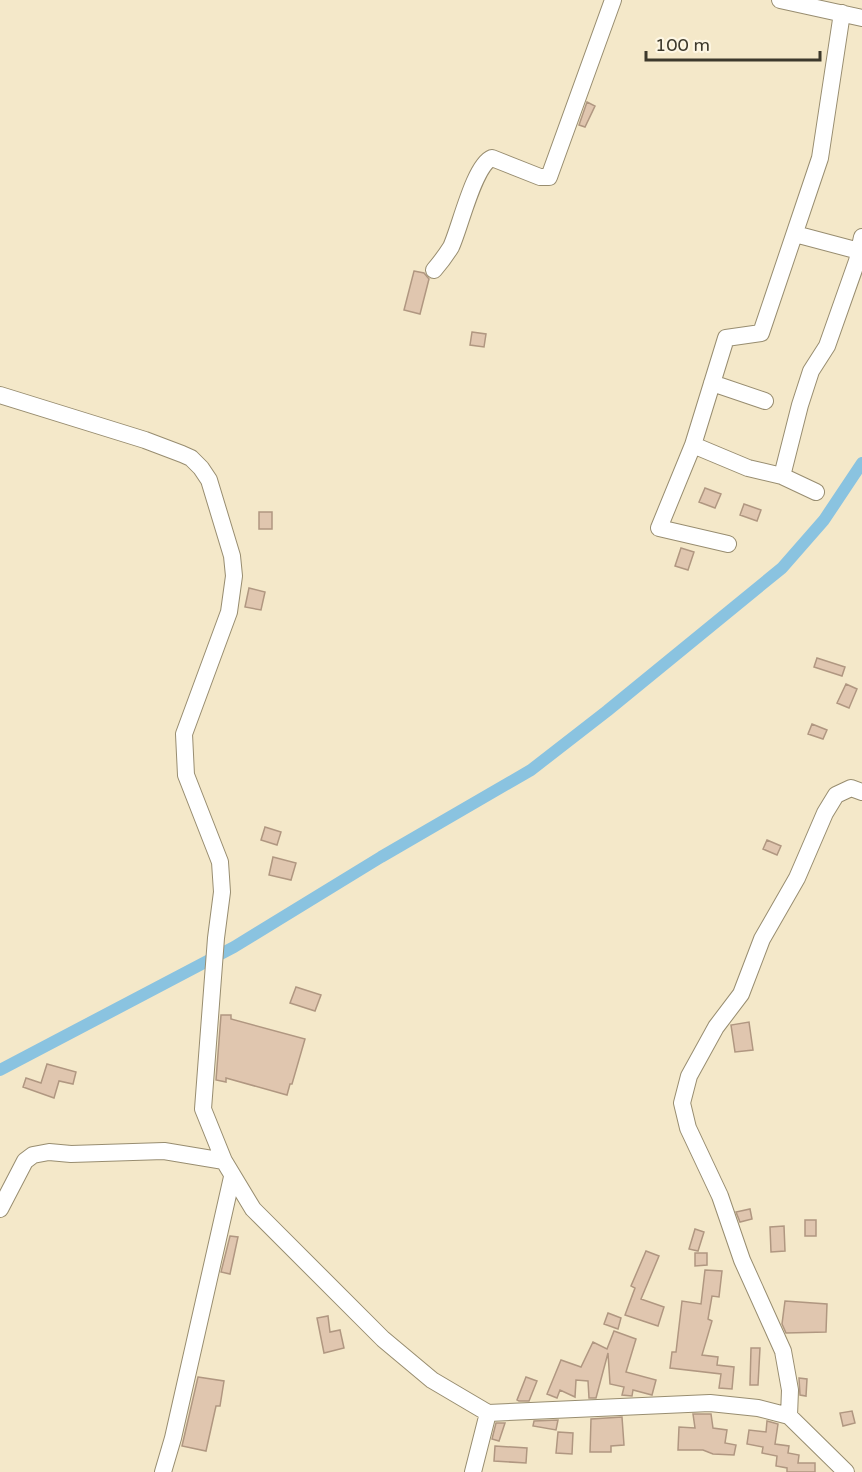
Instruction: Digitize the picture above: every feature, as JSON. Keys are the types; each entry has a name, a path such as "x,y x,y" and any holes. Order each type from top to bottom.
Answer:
{"street":[{"path":"434,270 452,245 479,171 488,160 492,158 540,177 549,177 613,0"},
{"path":"780,0 862,18"},
{"path":"728,544 659,528 693,446 726,338 761,333 820,158 842,13"},
{"path":"782,476 811,371 827,346 860,244 795,234"},
{"path":"712,382 765,401"},
{"path":"0,395 145,440 182,454 191,458 209,480 232,556 234,576 229,612 184,734 186,775 220,862 222,892 202,1109 232,1177 253,1209 382,1339 432,1380 488,1413 711,1403 758,1408 789,1416 846,1472"},
{"path":"693,446 748,468 782,476 816,492"},
{"path":"789,1416 790,1390 783,1350 742,1260 720,1196 688,1128 682,1103 689,1076 716,1028 741,994 762,939 798,878 825,813 836,795 851,788 862,792"},
{"path":"0,1209 25,1161 33,1155 49,1152 72,1154 164,1151 224,1161"},
{"path":"163,1472 176,1427 232,1177"},
{"path":"473,1472 488,1413"}],"building":[{"path":"587,102 595,106 585,127 579,125"},
{"path":"414,271 424,273 429,279 420,314 404,310"},
{"path":"472,332 486,334 484,347 470,345"},
{"path":"705,488 721,494 715,508 699,502"},
{"path":"744,504 761,510 757,521 740,515"},
{"path":"259,512 272,512 272,529 259,529"},
{"path":"681,548 694,552 688,570 675,566"},
{"path":"249,588 265,592 261,610 245,607"},
{"path":"817,658 845,667 842,676 814,667"},
{"path":"846,684 857,689 849,708 837,703"},
{"path":"812,724 827,730 823,739 808,734"},
{"path":"265,827 281,832 277,845 261,840"},
{"path":"767,840 781,846 777,855 763,849"},
{"path":"273,857 296,863 291,880 269,875"},
{"path":"296,987 321,995 315,1011 290,1003"},
{"path":"221,1015 231,1015 231,1019 305,1039 287,1095 226,1078 226,1082 216,1080"},
{"path":"749,1022 753,1050 735,1052 731,1025"},
{"path":"47,1064 76,1072 73,1084 59,1081 54,1098 23,1087 26,1078 41,1083"},
{"path":"750,1209 752,1219 740,1222 736,1212"},
{"path":"805,1220 816,1220 816,1236 805,1236"},
{"path":"784,1226 785,1251 771,1252 770,1227"},
{"path":"695,1229 704,1232 698,1251 689,1249"},
{"path":"230,1236 238,1237 230,1274 221,1272"},
{"path":"646,1251 659,1256 641,1299 664,1307 658,1326 625,1315 635,1288 631,1286"},
{"path":"695,1253 707,1253 707,1265 695,1266"},
{"path":"705,1270 722,1271 719,1297 712,1296 708,1319 712,1321 702,1355 718,1357 717,1365 734,1367 732,1389 719,1388 721,1374 670,1368 672,1352 676,1352 682,1301 701,1304"},
{"path":"785,1301 827,1304 826,1332 786,1333 782,1324"},
{"path":"608,1313 621,1318 618,1329 604,1324"},
{"path":"328,1316 330,1332 340,1330 344,1348 324,1353 317,1318"},
{"path":"614,1331 636,1339 626,1372 656,1380 652,1395 633,1390 632,1396 622,1395 624,1387 610,1384 608,1353 596,1398 589,1398 588,1381 576,1380 575,1397 560,1390 557,1398 547,1394 561,1360 581,1367 593,1342 607,1349"},
{"path":"751,1348 760,1348 758,1385 750,1385"},
{"path":"198,1377 224,1381 220,1406 216,1406 206,1451 182,1446"},
{"path":"526,1377 537,1381 529,1401 519,1401 517,1400"},
{"path":"799,1378 807,1379 806,1396 800,1395"},
{"path":"852,1411 855,1423 843,1426 840,1413"},
{"path":"693,1414 711,1414 713,1428 727,1430 725,1443 736,1445 734,1455 713,1454 703,1450 678,1450 679,1427 695,1428"},
{"path":"622,1417 624,1445 611,1446 611,1452 590,1452 591,1419"},
{"path":"558,1420 556,1430 533,1426 534,1421"},
{"path":"767,1421 778,1424 775,1444 789,1446 788,1453 799,1455 798,1463 815,1463 815,1472 787,1472 787,1468 776,1466 777,1456 762,1453 763,1447 747,1444 749,1430 766,1432"},
{"path":"496,1423 505,1423 499,1441 492,1439"},
{"path":"558,1432 573,1433 572,1454 556,1453"},
{"path":"495,1446 527,1448 526,1463 494,1461"}],"waterway":[{"path":"0,1070 234,947 381,857 531,770 782,568 824,520 862,463"}]}
